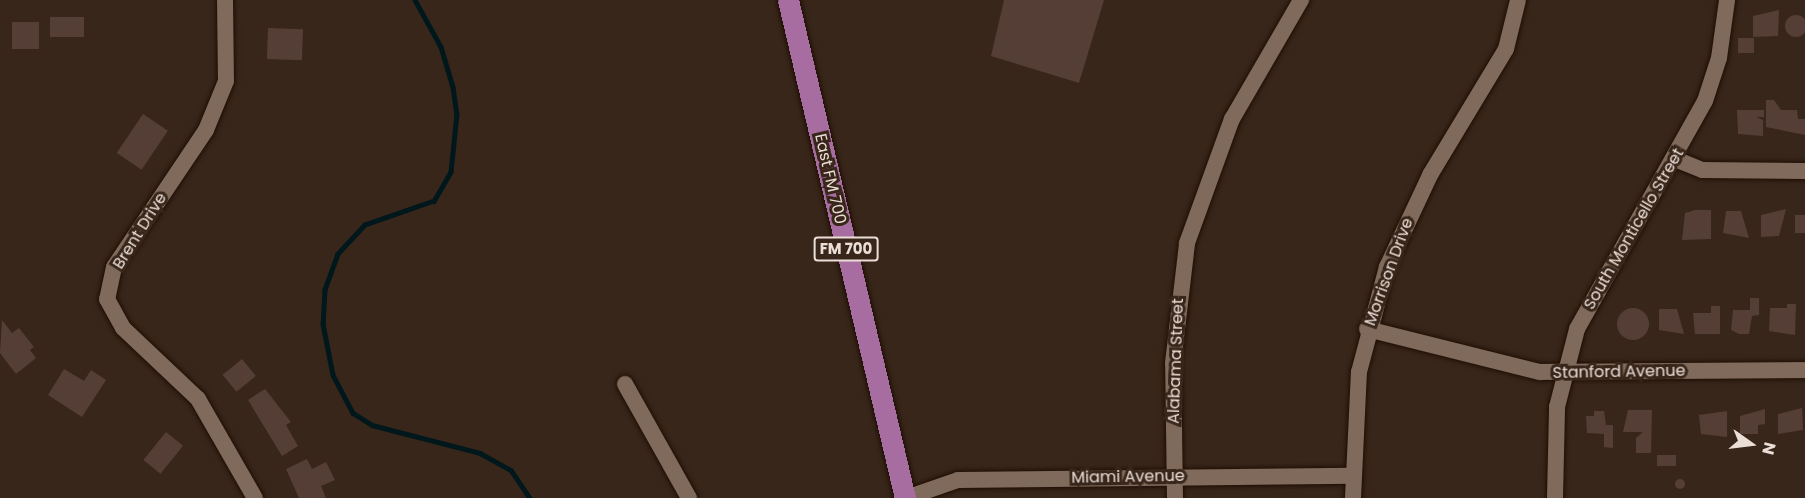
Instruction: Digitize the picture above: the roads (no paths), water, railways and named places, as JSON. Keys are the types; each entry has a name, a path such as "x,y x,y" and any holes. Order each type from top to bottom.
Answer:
{"main road":[{"name":"East FM 700","path":"788,0 905,498"}],"street":[{"name":"Brent Drive","path":"225,0 226,81 206,130 114,267 107,299 123,328 198,399 255,498"},
{"name":"Alabama Street","path":"1175,498 1173,363 1186,243 1232,119 1301,0"},
{"name":"Morrison Drive","path":"1353,498 1366,329 1403,227 1506,49 1518,0"},
{"name":"South Monticello Street","path":"1555,498 1563,375 1601,279 1675,159 1705,101 1727,0"},
{"path":"1675,159 1702,170 1805,171"},
{"name":"Stanford Avenue","path":"1366,329 1563,375 1805,370"},
{"path":"625,384 689,498"},
{"name":"Miami Avenue","path":"905,498 958,480 1353,476"}],"waterway":[{"path":"415,0 441,47 453,87 457,114 451,172 434,201 365,225 338,254 325,289 323,324 333,375 353,413 372,425 480,453 511,470 530,498"}]}
